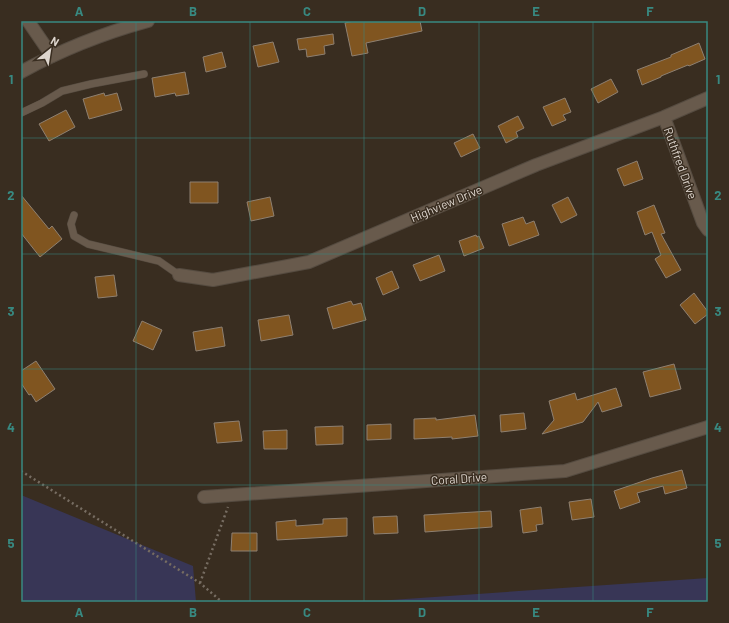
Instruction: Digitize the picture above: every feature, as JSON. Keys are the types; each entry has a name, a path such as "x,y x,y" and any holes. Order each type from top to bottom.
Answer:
{"street":[{"path":"28,21 52,56"},
{"path":"21,72 52,56 113,31 148,21"},
{"name":"Highview Drive","path":"179,275 212,280 309,262 536,165 664,117 708,98"},
{"name":"Ruthfred Drive","path":"664,117 703,223 708,230"},
{"name":"Coral Drive","path":"204,497 565,471 708,426"}],"lane":[{"path":"21,113 62,91 144,74"},
{"path":"74,215 71,224 74,236 88,244 159,261 179,275"}],"path":[{"path":"21,471 200,583 222,602"},
{"path":"200,583 233,494"}],"shaded area":[{"path":"21,495 193,566 196,602 21,602"},
{"path":"708,578 708,602 362,602"}],"building":[{"path":"354,21 420,21 422,31 366,43 368,53 352,56 345,23"},
{"path":"333,34 334,44 324,46 325,54 307,57 306,49 299,50 297,39"},
{"path":"273,42 279,62 258,67 253,46"},
{"path":"699,43 705,59 642,85 637,70 671,57 671,55"},
{"path":"222,52 226,67 206,72 203,57"},
{"path":"185,72 189,94 176,96 175,93 155,97 152,78"},
{"path":"611,79 618,92 598,103 591,89"},
{"path":"104,93 105,96 117,93 122,110 89,119 83,99"},
{"path":"565,98 571,112 563,115 566,120 552,126 543,107"},
{"path":"66,110 75,127 49,141 39,124"},
{"path":"518,116 524,128 516,132 518,137 506,143 498,126"},
{"path":"473,134 480,148 461,157 454,143"},
{"path":"637,161 643,179 624,186 617,169"},
{"path":"190,182 218,182 218,203 190,203"},
{"path":"21,195 49,229 52,226 62,239 40,257 21,233"},
{"path":"270,197 274,216 251,221 247,202"},
{"path":"568,197 577,215 561,223 552,205"},
{"path":"654,205 665,233 661,234 681,270 666,278 655,259 661,255 652,232 645,235 637,212"},
{"path":"523,217 526,224 534,221 539,235 509,246 502,224"},
{"path":"476,235 477,237 479,236 484,248 464,256 459,241"},
{"path":"439,255 445,271 420,281 413,265"},
{"path":"392,271 399,288 383,295 376,278"},
{"path":"114,275 117,296 98,298 95,277"},
{"path":"694,293 708,312 708,314 695,324 680,305"},
{"path":"351,301 353,305 361,303 366,320 333,329 327,308"},
{"path":"289,315 293,335 261,341 258,320"},
{"path":"142,321 162,330 153,350 133,341"},
{"path":"222,327 225,346 196,351 193,332"},
{"path":"36,361 55,389 36,402 21,383 21,371"},
{"path":"674,364 681,389 650,397 643,372"},
{"path":"616,388 622,406 602,412 598,402 583,422 542,434 554,420 549,401 575,393 577,400"},
{"path":"524,413 526,429 501,432 500,415"},
{"path":"475,415 478,436 452,439 452,437 414,439 414,419 436,418 436,420"},
{"path":"239,421 242,441 217,443 214,423"},
{"path":"391,424 391,439 367,440 367,425"},
{"path":"343,426 343,444 316,445 315,427"},
{"path":"287,430 287,449 264,449 263,431"},
{"path":"682,470 687,488 665,494 663,486 637,493 640,502 620,509 614,491 652,478"},
{"path":"591,499 594,517 572,520 569,502"},
{"path":"541,507 543,524 536,525 537,531 523,533 520,510"},
{"path":"491,511 492,527 425,532 424,515"},
{"path":"397,516 398,533 374,534 373,517"},
{"path":"347,518 347,536 277,540 276,522 296,520 296,526 323,524 323,519"},
{"path":"232,533 257,533 257,551 231,551"}]}
